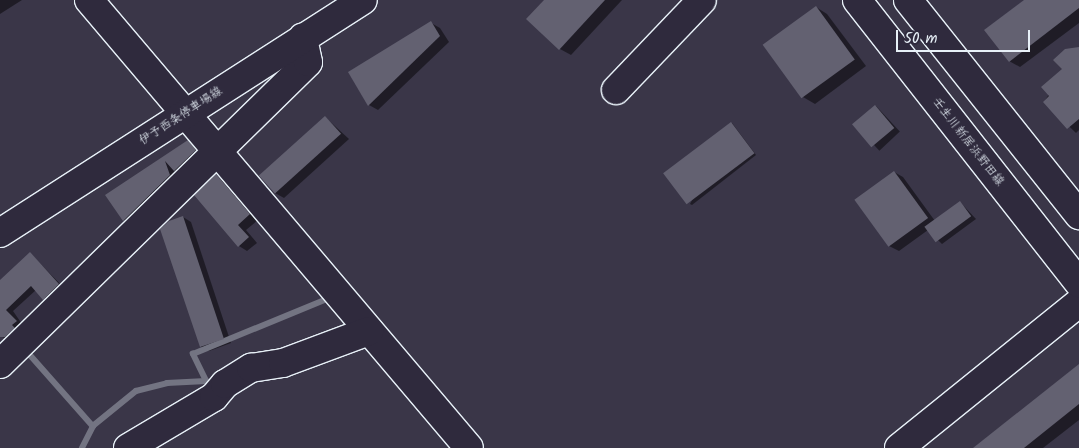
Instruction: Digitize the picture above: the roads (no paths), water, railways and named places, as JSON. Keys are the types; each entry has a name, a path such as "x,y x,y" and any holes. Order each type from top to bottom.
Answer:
{"street":[{"path":"89,0 469,448"},
{"name":"伊予西条停車場線","path":"0,233 363,0"},
{"path":"616,90 702,0"},
{"name":"壬生川新居浜野田線","path":"857,0 1079,283"},
{"path":"908,0 1079,215"},
{"path":"1,360 218,153 308,62 303,38"},
{"path":"898,448 1079,303"},
{"path":"128,448 214,397 225,384 251,368 283,363 369,331"}],"waterway":[{"path":"82,448 93,426 136,391 167,383 206,381 193,354 327,299"},
{"path":"25,349 93,426"}]}
